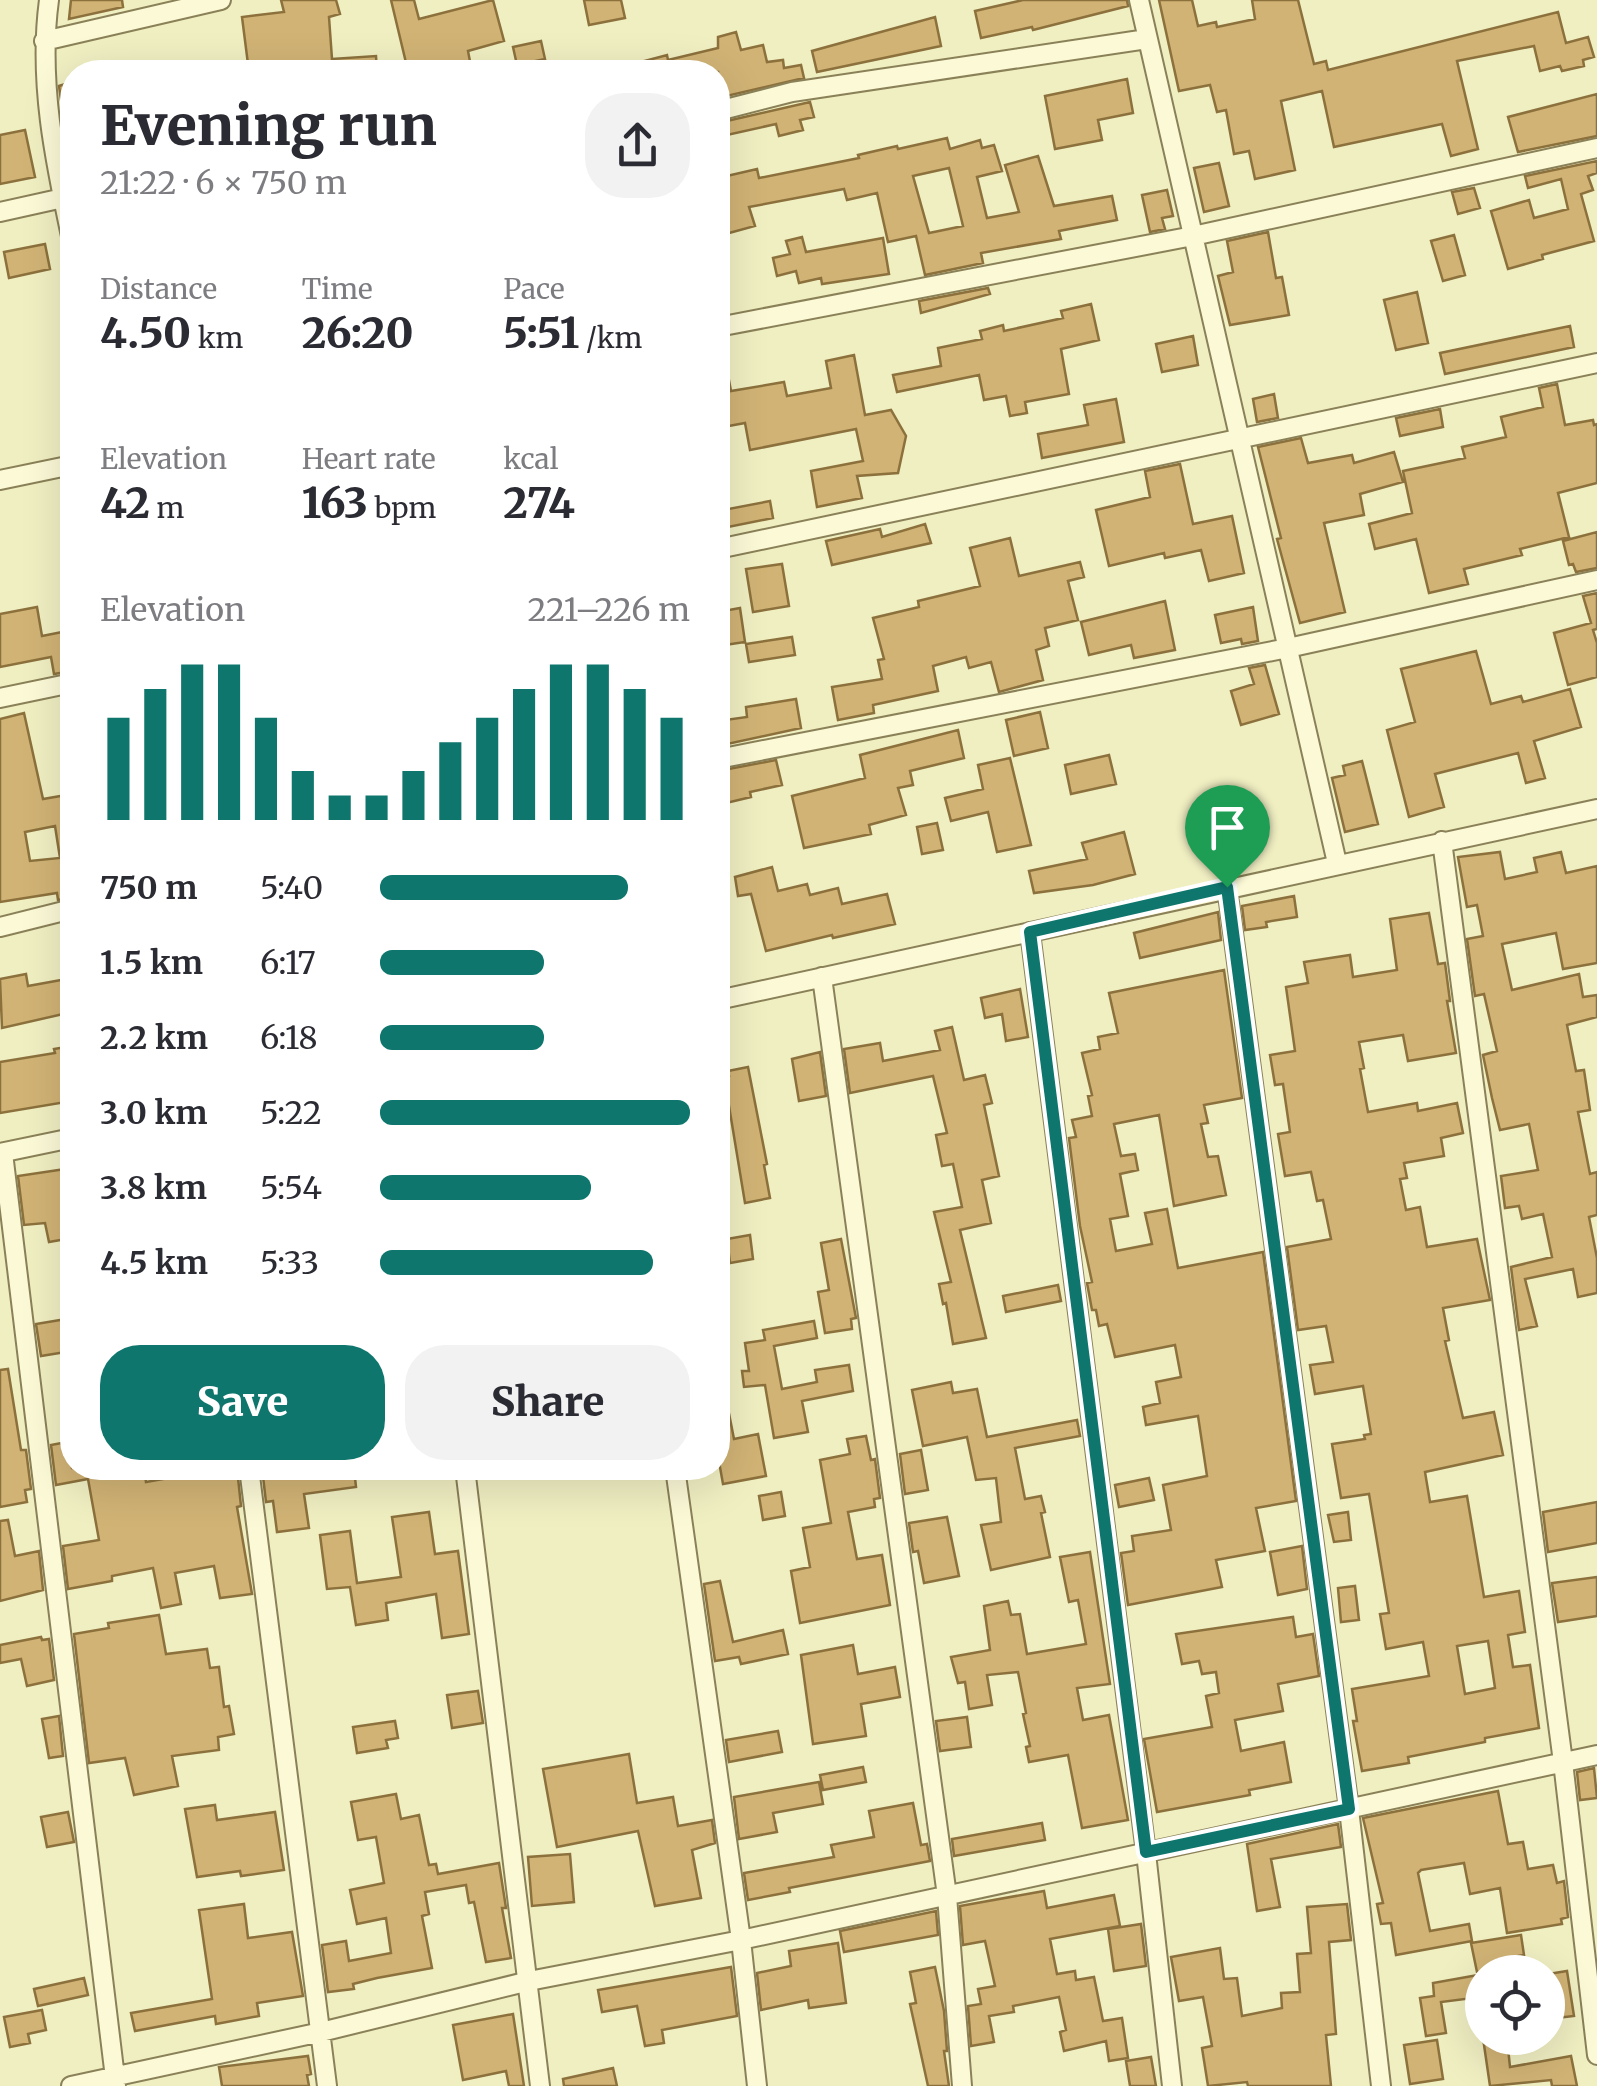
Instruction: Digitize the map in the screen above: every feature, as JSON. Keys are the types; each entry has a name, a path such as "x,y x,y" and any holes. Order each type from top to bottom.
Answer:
{"street":[{"path":"49,0 44,41 54,164 60,187"},
{"path":"44,41 221,0"},
{"path":"1139,0 1338,863"},
{"path":"730,108 792,92 1148,39"},
{"path":"730,325 1193,236 1597,148"},
{"path":"0,212 60,199"},
{"path":"730,547 1597,362"},
{"path":"0,480 60,467"},
{"path":"730,757 1288,648 1597,580"},
{"path":"0,698 60,686"},
{"path":"730,997 1597,809"},
{"path":"1442,841 1563,1762 1597,2055"},
{"path":"1227,887 1382,2086"},
{"path":"0,927 60,911"},
{"path":"1030,932 1172,2086"},
{"path":"822,977 947,1896 962,2086"},
{"path":"60,1141 2,1153 115,2081"},
{"path":"252,1480 327,2086"},
{"path":"467,1480 540,2086"},
{"path":"677,1480 741,1940 757,2086"},
{"path":"71,2086 115,2081 529,1981 741,1940 1597,1754"}],"building":[{"path":"71,0 122,0 123,7 69,19"},
{"path":"281,0 336,0 340,14 329,17 332,59 376,56 376,60 247,60 242,17 284,12"},
{"path":"391,0 414,0 419,19 493,0 504,41 468,51 470,60 405,60"},
{"path":"584,0 621,0 625,18 589,25"},
{"path":"1023,0 1127,0 1128,6 1033,30 1032,27 981,38 975,11"},
{"path":"1159,0 1192,0 1198,26 1216,22 1217,27 1255,19 1252,0 1298,0 1314,64 1326,61 1328,70 1558,12 1566,43 1588,37 1594,57 1583,60 1584,66 1562,71 1560,66 1540,71 1534,46 1457,61 1478,149 1451,156 1442,124 1334,147 1322,91 1281,101 1295,170 1255,179 1249,151 1234,154 1226,110 1217,112 1210,85 1179,91"},
{"path":"935,17 941,46 817,72 812,51"},
{"path":"736,32 741,50 763,45 767,62 783,60 784,68 801,65 804,78 730,95 730,60 668,60 718,48 718,37"},
{"path":"541,41 545,59 516,60 513,47"},
{"path":"1127,79 1133,113 1098,120 1102,140 1055,149 1045,96"},
{"path":"1597,94 1597,136 1518,152 1508,117"},
{"path":"810,102 814,117 800,120 803,130 779,136 776,124 730,134 730,120"},
{"path":"25,130 35,177 0,184 0,135"},
{"path":"947,138 950,149 980,140 982,148 994,145 1002,171 977,177 987,218 1019,212 1005,165 1038,156 1054,206 1112,196 1117,220 1059,231 1061,239 981,253 983,263 925,275 916,236 888,242 877,193 847,200 844,189 749,207 755,226 730,233 730,175 757,169 759,178 859,158 858,155 897,146 898,149","holes":["949,168 963,226 929,233 913,176"]},
{"path":"1597,161 1597,173 1588,176 1593,190 1581,194 1594,241 1508,269 1491,211 1529,200 1534,218 1568,209 1561,179 1528,188 1525,176"},
{"path":"1219,163 1229,206 1204,212 1194,168"},
{"path":"1474,188 1480,208 1458,214 1452,192"},
{"path":"1167,190 1173,216 1162,218 1165,229 1150,232 1142,195"},
{"path":"1268,232 1276,278 1282,277 1289,315 1230,325 1218,276 1233,272 1227,241"},
{"path":"1454,235 1465,275 1443,281 1431,241"},
{"path":"802,237 806,252 883,238 889,274 822,284 821,278 799,283 796,271 777,276 773,258 790,254 786,241"},
{"path":"45,244 50,269 9,278 4,252"},
{"path":"988,288 990,294 921,313 919,301"},
{"path":"1417,292 1428,343 1396,350 1384,300"},
{"path":"1091,304 1099,340 1061,349 1069,394 1025,402 1027,413 1010,416 1006,396 984,400 979,375 897,392 893,375 941,366 938,348 982,339 980,331 1003,325 1004,331 1063,318 1061,311"},
{"path":"1570,326 1574,347 1445,374 1440,353"},
{"path":"1193,336 1198,365 1162,372 1156,344"},
{"path":"854,355 865,415 891,410 906,436 898,473 857,476 862,498 817,507 811,471 863,461 856,429 750,450 745,423 730,426 730,386 731,391 784,382 787,396 831,388 826,361"},
{"path":"1557,384 1565,425 1593,420 1597,424 1597,483 1558,493 1569,537 1520,549 1522,555 1464,569 1468,584 1429,593 1416,539 1375,549 1369,524 1412,513 1403,471 1465,458 1462,447 1506,437 1501,417 1543,407 1539,388"},
{"path":"1274,394 1278,418 1257,422 1253,399"},
{"path":"1116,399 1124,442 1042,458 1038,434 1088,425 1084,405"},
{"path":"1440,409 1443,427 1400,436 1396,418"},
{"path":"1301,438 1308,463 1352,455 1354,463 1394,452 1403,482 1360,494 1364,515 1324,523 1345,612 1300,623 1258,447"},
{"path":"1180,464 1193,524 1232,516 1244,573 1209,581 1201,550 1165,558 1164,553 1109,566 1096,510 1150,497 1145,471"},
{"path":"770,501 773,518 730,527 730,509"},
{"path":"925,524 931,543 832,565 826,541 880,529 882,537"},
{"path":"1597,532 1597,568 1576,572 1573,564 1569,565 1563,541"},
{"path":"1010,538 1019,576 1080,562 1084,577 1068,581 1078,620 1045,628 1049,646 1036,650 1043,680 999,692 991,662 969,668 966,657 933,666 938,691 873,705 874,713 838,720 832,687 882,679 878,660 884,659 873,618 919,607 918,601 980,586 970,548"},
{"path":"782,564 789,606 753,612 746,569"},
{"path":"1597,593 1597,629 1593,630 1597,677 1568,685 1554,633 1591,623 1583,596"},
{"path":"1165,601 1175,650 1134,658 1131,645 1089,655 1081,622"},
{"path":"37,607 42,636 60,632 60,673 54,674 51,657 0,667 0,614"},
{"path":"1253,607 1258,641 1221,643 1215,615"},
{"path":"740,608 745,642 730,644 730,610"},
{"path":"792,637 795,655 749,662 746,644"},
{"path":"1476,651 1491,704 1521,696 1523,702 1570,689 1581,727 1534,741 1545,778 1526,783 1518,753 1435,774 1444,807 1409,817 1387,730 1415,722 1401,669"},
{"path":"1265,665 1279,714 1241,725 1231,691 1254,684 1249,668"},
{"path":"796,699 801,728 730,743 730,719 747,717 746,707"},
{"path":"1040,712 1048,748 1014,756 1006,720"},
{"path":"24,713 43,799 60,796 60,858 60,900 57,893 0,902 0,719","holes":["55,826 60,858 30,861 25,832"]},
{"path":"958,730 964,758 910,771 913,785 898,788 906,815 869,825 871,834 804,848 792,796 865,778 860,755"},
{"path":"1109,755 1116,784 1071,794 1065,765"},
{"path":"1010,758 1031,845 997,852 988,812 951,821 945,798 983,789 978,765"},
{"path":"776,760 782,785 750,792 751,797 730,802 730,769"},
{"path":"1362,761 1378,824 1345,832 1332,778 1345,775 1343,766"},
{"path":"937,823 943,850 922,854 917,827"},
{"path":"1124,832 1135,874 1093,885 1034,893 1029,871 1087,859 1082,843"},
{"path":"1500,852 1505,879 1537,872 1534,858 1561,852 1566,873 1597,866 1597,963 1563,969 1556,933 1502,944 1512,990 1579,974 1583,997 1597,995 1597,1017 1567,1025 1576,1071 1584,1070 1590,1110 1578,1112 1590,1174 1597,1172 1597,1215 1589,1217 1597,1258 1597,1293 1578,1297 1573,1269 1525,1279 1537,1326 1519,1330 1511,1267 1552,1257 1543,1214 1522,1219 1519,1206 1505,1208 1501,1176 1538,1170 1529,1124 1500,1130 1483,1055 1497,1051 1484,994 1475,996 1467,939 1483,936 1477,905 1467,907 1458,857"},
{"path":"772,867 778,891 807,884 810,895 838,888 842,904 887,894 895,924 766,951 751,894 738,896 735,877"},
{"path":"1294,896 1297,917 1245,930 1242,906"},
{"path":"1218,912 1221,940 1140,958 1134,933"},
{"path":"1429,913 1438,964 1445,963 1456,1053 1408,1061 1403,1035 1359,1042 1368,1112 1417,1103 1418,1111 1457,1103 1463,1133 1441,1138 1444,1156 1404,1163 1407,1178 1400,1179 1406,1210 1420,1207 1427,1247 1477,1239 1490,1300 1443,1308 1449,1340 1445,1341 1463,1418 1494,1412 1503,1455 1425,1472 1430,1502 1467,1496 1484,1597 1519,1591 1525,1632 1508,1635 1513,1667 1530,1665 1539,1728 1408,1757 1409,1763 1362,1771 1352,1689 1429,1676 1423,1642 1386,1649 1380,1614 1389,1613 1369,1494 1341,1498 1332,1444 1365,1439 1364,1435 1371,1434 1363,1386 1315,1394 1310,1365 1333,1362 1326,1326 1298,1330 1287,1247 1331,1239 1323,1200 1317,1201 1311,1172 1285,1176 1278,1134 1290,1132 1283,1084 1275,1085 1270,1055 1295,1051 1286,987 1308,983 1304,962 1350,955 1353,977 1397,970 1390,919","holes":["1488,1641 1495,1688 1465,1694 1457,1646"]},
{"path":"1224,970 1242,1098 1204,1105 1208,1123 1201,1124 1208,1157 1218,1156 1226,1195 1174,1206 1159,1115 1114,1124 1121,1156 1135,1154 1138,1170 1120,1174 1128,1216 1110,1219 1116,1251 1152,1244 1145,1213 1167,1209 1178,1268 1263,1252 1296,1501 1256,1508 1265,1551 1216,1560 1222,1587 1128,1605 1121,1553 1134,1551 1132,1536 1171,1530 1163,1485 1207,1476 1198,1416 1146,1425 1143,1407 1160,1403 1156,1382 1181,1377 1175,1345 1115,1357 1107,1324 1099,1326 1096,1310 1092,1310 1087,1283 1092,1282 1080,1226 1069,1138 1076,1137 1072,1120 1092,1116 1088,1096 1092,1095 1082,1053 1100,1049 1098,1037 1118,1033 1109,993"},
{"path":"26,974 28,986 60,980 60,1015 2,1028 0,979"},
{"path":"1020,989 1028,1037 1006,1041 1002,1014 985,1018 981,998"},
{"path":"952,1027 964,1080 985,1075 992,1103 984,1105 999,1176 982,1180 991,1223 960,1230 986,1338 953,1344 939,1284 951,1282 934,1212 962,1207 953,1164 942,1166 936,1135 947,1133 933,1076 850,1093 844,1049 880,1043 883,1061 940,1050 935,1031"},
{"path":"60,1048 60,1103 0,1113 0,1062 55,1053 54,1049"},
{"path":"820,1052 826,1096 799,1101 792,1059"},
{"path":"748,1067 770,1198 745,1203 730,1112 730,1071"},
{"path":"60,1170 60,1240 49,1242 45,1223 24,1225 18,1176"},
{"path":"750,1235 753,1259 730,1263 730,1238"},
{"path":"841,1239 856,1318 851,1319 852,1329 825,1333 818,1292 829,1290 821,1243"},
{"path":"1058,1285 1061,1301 1006,1312 1003,1296"},
{"path":"60,1320 60,1353 41,1356 36,1324"},
{"path":"814,1321 817,1338 774,1346 782,1389 817,1382 815,1370 849,1365 853,1391 802,1401 808,1432 774,1438 765,1385 744,1387 742,1371 749,1371 745,1343 765,1340 763,1330"},
{"path":"8,1369 31,1489 25,1490 27,1502 0,1507 0,1370"},
{"path":"951,1382 953,1393 977,1389 987,1437 1077,1420 1080,1436 1015,1448 1025,1499 1041,1496 1050,1557 991,1570 981,1525 1001,1522 996,1478 976,1480 967,1437 923,1446 912,1390"},
{"path":"730,1419 734,1439 758,1434 766,1476 723,1484 722,1480 730,1480"},
{"path":"866,1436 871,1460 875,1459 880,1498 874,1499 875,1507 848,1512 857,1559 882,1555 890,1605 800,1623 791,1571 810,1567 803,1528 831,1523 820,1460 850,1454 847,1439"},
{"path":"60,1443 60,1480 83,1480 56,1485 51,1445"},
{"path":"921,1450 928,1490 905,1494 900,1454"},
{"path":"1149,1478 1154,1500 1119,1507 1115,1485"},
{"path":"88,1480 238,1480 241,1506 237,1507 252,1594 220,1598 214,1566 175,1573 181,1604 161,1608 153,1568 68,1589 63,1546 99,1540"},
{"path":"263,1480 355,1480 356,1487 304,1494 309,1528 277,1532 273,1501 266,1502"},
{"path":"781,1492 785,1516 763,1520 759,1496"},
{"path":"1597,1502 1597,1543 1548,1552 1543,1512"},
{"path":"429,1512 435,1554 458,1551 469,1634 442,1638 436,1594 386,1603 388,1620 356,1625 350,1587 327,1589 320,1535 350,1531 357,1583 401,1577 392,1517"},
{"path":"1348,1512 1351,1540 1334,1542 1328,1515"},
{"path":"947,1517 959,1576 924,1583 918,1551 913,1552 909,1523"},
{"path":"8,1520 15,1556 39,1551 43,1590 0,1601 0,1521"},
{"path":"1302,1546 1307,1589 1278,1595 1270,1552"},
{"path":"1090,1552 1110,1684 1077,1688 1083,1720 1109,1715 1128,1820 1082,1828 1068,1755 1029,1762 1018,1672 987,1675 992,1705 969,1709 965,1682 958,1683 951,1657 990,1650 984,1606 1008,1601 1011,1615 1020,1614 1027,1654 1086,1644 1078,1600 1069,1602 1060,1557"},
{"path":"1597,1577 1597,1616 1558,1622 1552,1583"},
{"path":"720,1581 733,1642 783,1630 788,1654 741,1664 739,1657 715,1661 704,1584"},
{"path":"1355,1586 1359,1620 1341,1622 1338,1588"},
{"path":"159,1615 166,1654 207,1649 210,1668 219,1667 224,1707 229,1706 234,1734 218,1737 219,1750 172,1756 178,1786 134,1795 125,1758 89,1763 74,1634 109,1628 108,1623"},
{"path":"1293,1617 1296,1637 1313,1634 1319,1676 1278,1684 1283,1711 1235,1720 1241,1751 1284,1742 1291,1782 1249,1790 1250,1795 1157,1812 1144,1739 1212,1727 1206,1696 1219,1693 1216,1672 1202,1674 1199,1661 1182,1664 1176,1634"},
{"path":"49,1639 54,1680 27,1686 21,1659 0,1663 0,1645"},
{"path":"853,1645 858,1674 895,1667 900,1697 861,1704 866,1736 813,1744 801,1655"},
{"path":"478,1691 483,1723 452,1728 447,1695"},
{"path":"59,1716 63,1756 49,1758 42,1719"},
{"path":"967,1717 971,1747 940,1751 936,1721"},
{"path":"395,1721 398,1738 386,1740 388,1748 357,1753 353,1727"},
{"path":"778,1731 782,1752 729,1762 726,1740"},
{"path":"629,1754 637,1803 673,1797 678,1826 712,1820 715,1843 692,1850 701,1898 655,1906 638,1831 557,1847 543,1769"},
{"path":"863,1767 866,1782 823,1790 820,1775"},
{"path":"1594,1768 1597,1798 1580,1800 1577,1772"},
{"path":"819,1782 823,1804 773,1813 777,1832 739,1839 734,1797"},
{"path":"1498,1791 1508,1844 1523,1842 1528,1869 1553,1865 1557,1883 1564,1881 1568,1917 1561,1919 1562,1924 1507,1933 1500,1888 1470,1894 1464,1863 1421,1870 1418,1873 1430,1931 1469,1924 1472,1941 1396,1955 1391,1923 1381,1924 1377,1904 1383,1903 1363,1818"},
{"path":"396,1794 401,1819 419,1815 429,1865 436,1864 438,1874 499,1863 511,1958 486,1962 474,1902 469,1903 466,1885 425,1892 429,1914 422,1916 432,1968 328,1992 322,1945 346,1941 349,1961 391,1953 386,1918 357,1924 350,1890 384,1883 376,1837 358,1840 351,1802"},
{"path":"913,1803 921,1845 927,1844 930,1861 789,1888 790,1892 748,1900 744,1873 834,1857 831,1845 874,1837 869,1811"},
{"path":"215,1805 217,1820 275,1812 284,1870 197,1877 185,1809"},
{"path":"68,1812 74,1842 47,1847 41,1817"},
{"path":"1042,1823 1045,1840 954,1856 952,1839"},
{"path":"1338,1824 1341,1847 1271,1859 1280,1907 1257,1911 1247,1844"},
{"path":"570,1854 574,1902 532,1906 528,1857"},
{"path":"1044,1891 1047,1908 1114,1895 1120,1926 1050,1939 1057,1974 1075,1971 1076,1980 1094,1977 1103,2021 1122,2018 1128,2058 1109,2061 1106,2041 1064,2051 1060,2032 1066,2030 1059,1997 1013,2006 1014,2012 989,2016 994,2042 971,2046 968,2006 981,2004 978,1989 995,1986 985,1941 963,1945 960,1906"},
{"path":"244,1904 248,1938 292,1932 303,1996 257,2003 259,2016 216,2024 215,2016 135,2031 131,2013 212,1999 199,1910"},
{"path":"1347,1904 1351,1940 1329,1942 1336,2034 1326,2035 1331,2086 1248,2086 1247,2082 1208,2086 1202,2048 1212,2046 1203,1997 1179,2001 1171,1957 1220,1948 1224,1979 1237,1978 1242,2016 1282,2008 1281,1993 1300,1992 1297,1954 1311,1953 1307,1907"},
{"path":"936,1911 938,1935 844,1952 840,1931"},
{"path":"1141,1924 1146,1966 1114,1971 1108,1929"},
{"path":"1521,1935 1524,1955 1473,1955 1471,1943"},
{"path":"838,1943 846,2003 809,2008 808,2000 761,2010 757,1973 791,1966 789,1951"},
{"path":"731,1967 737,2016 662,2030 664,2043 645,2046 637,2006 602,2012 598,1990"},
{"path":"935,1967 944,2011 949,2086 928,2086 910,2004 916,2003 910,1972"},
{"path":"1565,1971 1574,2016 1565,2017"},
{"path":"1465,1977 1465,1999 1441,2002 1446,2033 1426,2036 1420,1998 1434,1996 1433,1983"},
{"path":"84,1978 88,1995 38,2006 34,1989"},
{"path":"42,2010 46,2030 28,2034 30,2043 10,2047 4,2017"},
{"path":"513,2014 524,2086 509,2086 506,2071 463,2080 453,2025"},
{"path":"1437,2040 1443,2079 1410,2084 1404,2045"},
{"path":"1485,2055 1509,2055 1510,2067 1571,2056 1577,2086 1552,2086 1551,2080 1490,2086"},
{"path":"308,2056 309,2086 222,2086 219,2067"},
{"path":"1151,2057 1156,2086 1130,2086 1126,2061"},
{"path":"613,2068 617,2086 564,2086 563,2079"}],"route":[{"path":"1227,887 1349,1809 1146,1852 1030,932 1227,887"}]}
